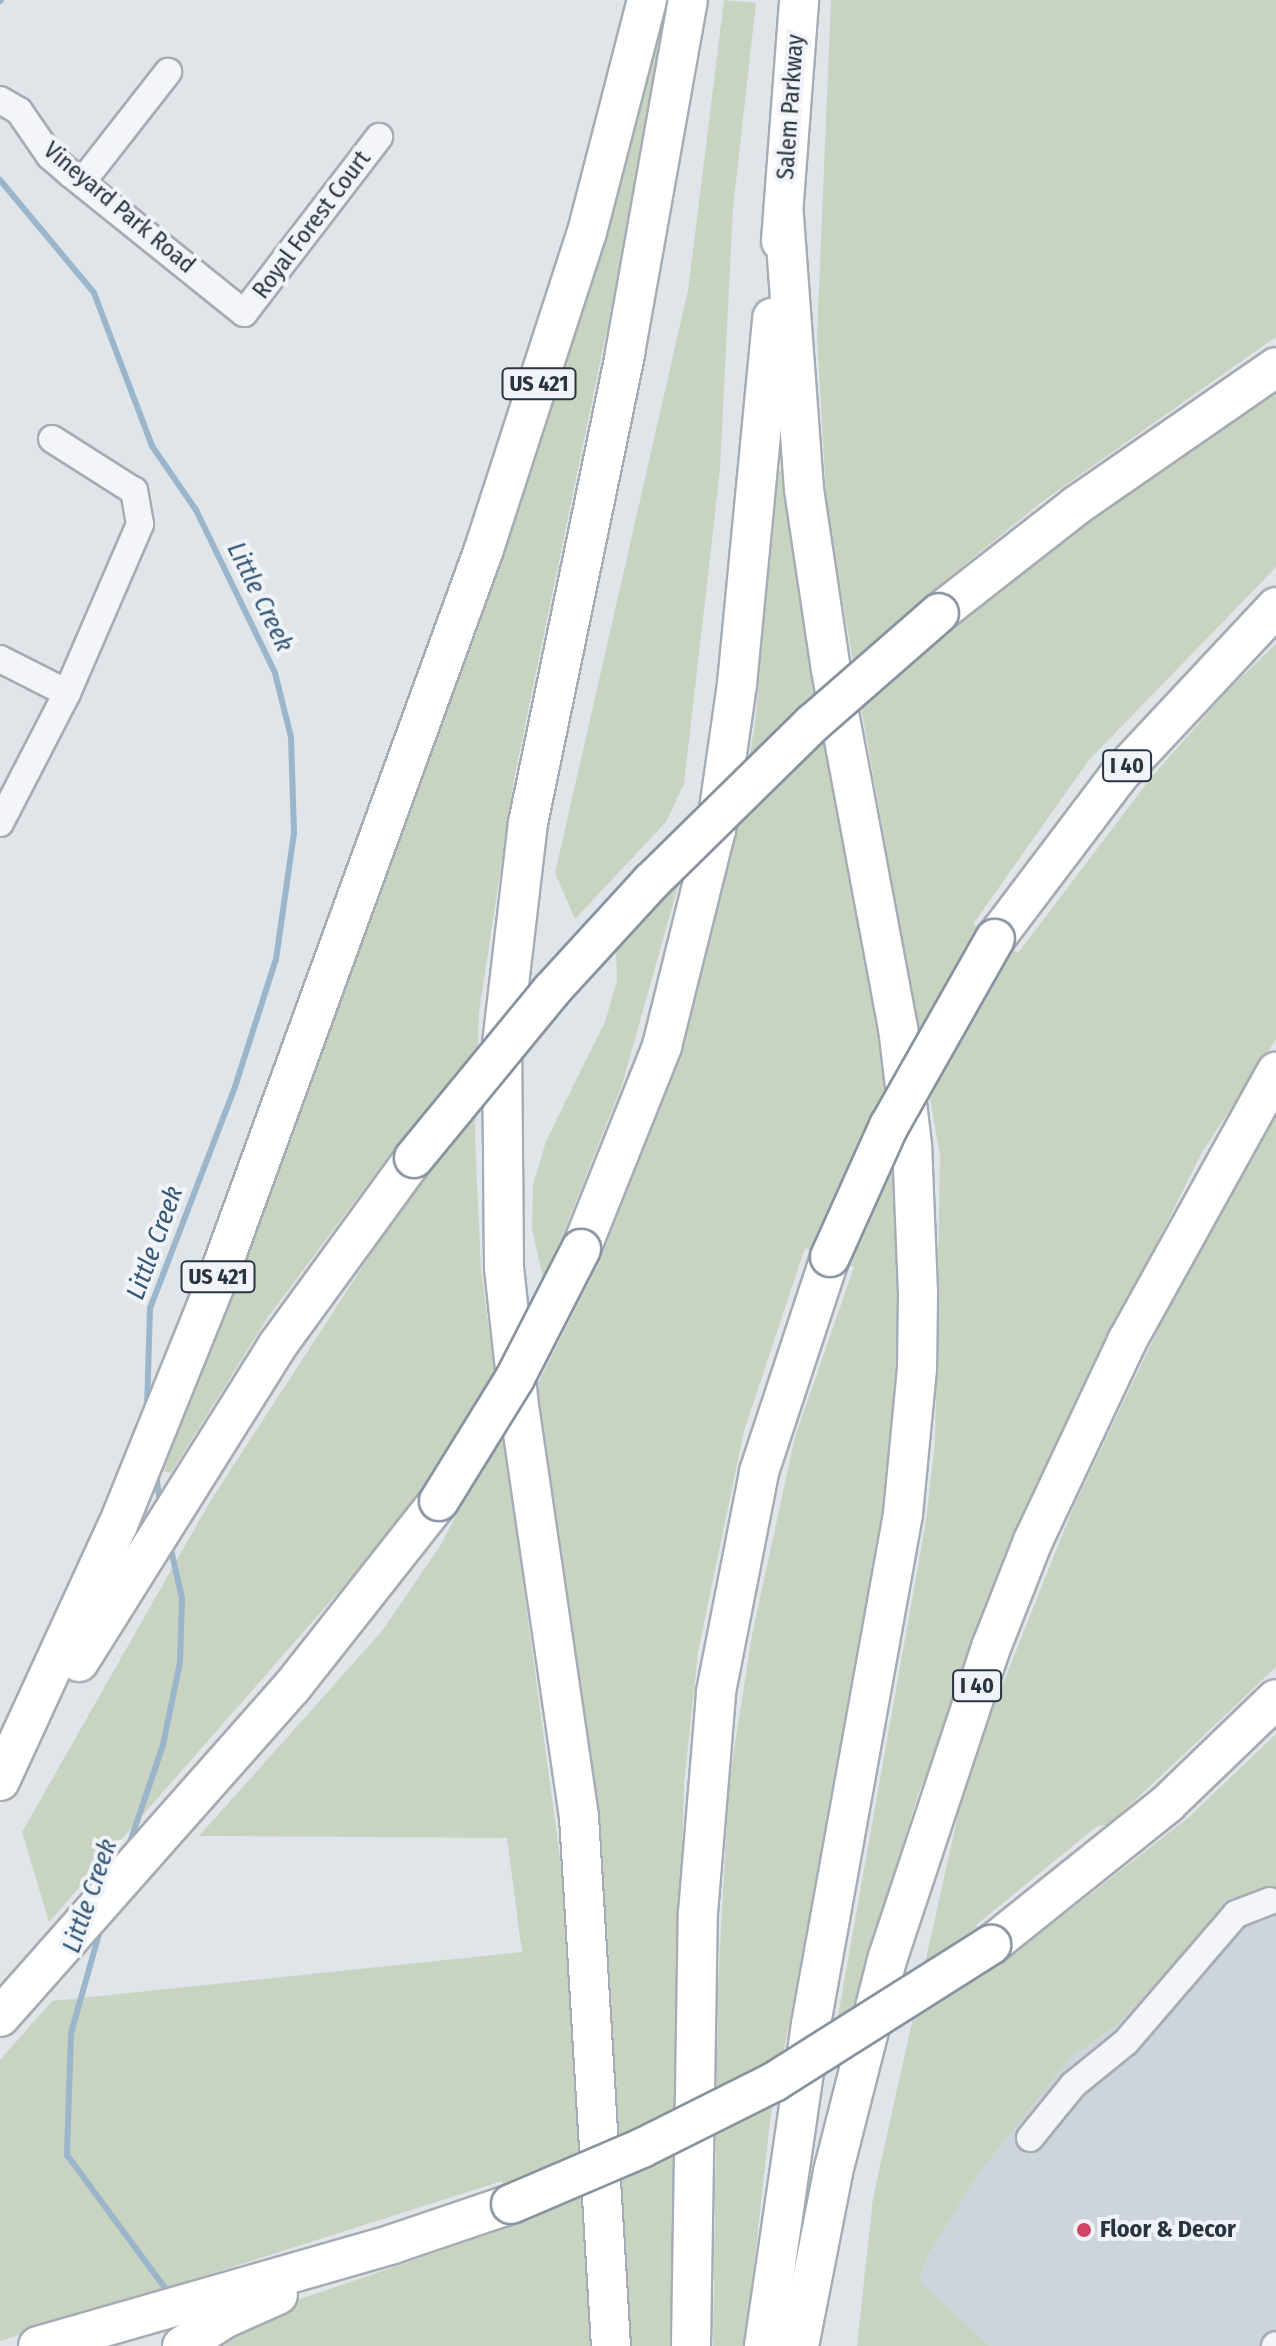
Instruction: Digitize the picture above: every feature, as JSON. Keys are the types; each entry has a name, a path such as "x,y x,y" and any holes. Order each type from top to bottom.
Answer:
{"highway":[{"name":"US 421","path":"0,1781 118,1525 211,1297 474,577 587,232 647,0"},
{"path":"611,2346 579,1817 520,1415 504,1267 502,1044 517,897 536,779 625,353 688,0"},
{"name":"Salem Parkway","path":"784,214 799,0"},
{"path":"0,2017 292,1687 439,1501 515,1378 581,1249 662,1046 716,830 737,684 784,214"},
{"path":"764,2346 811,2024 903,1514 918,1308 905,1077 816,581 795,397 784,214"},
{"path":"0,1790 236,1408 414,1158 551,991 661,871 813,723 939,613 1089,496 1276,367"},
{"name":"I 40","path":"691,2346 698,1913 716,1692 759,1472 830,1257 909,1087 995,939 1119,775 1276,607"},
{"name":"I 40","path":"799,2346 833,2172 879,1988 927,1827 992,1645 1033,1541 1127,1341 1276,1072"},
{"path":"38,2346 393,2244 511,2204 642,2148 774,2082 991,1945 1167,1804 1276,1699"},
{"path":"182,2346 224,2319 393,2244"}],"street":[{"path":"82,182 168,72"},
{"name":"Vineyard Park Road","path":"0,100 19,111 50,156 244,313"},
{"name":"Royal Forest Court","path":"244,313 379,137"},
{"path":"0,823 67,693 140,524 134,491 52,439"},
{"path":"0,659 67,693"},
{"path":"1030,2138 1073,2085 1126,2042 1236,1914 1270,1901"}],"shaded area":[{"path":"1276,1890 1276,2346 990,2346 919,2282 926,2259 976,2177 1071,2057 1116,2026 1201,1936 1226,1899"}],"green space":[{"path":"724,0 756,3 733,208 720,470 684,784 666,822 575,919 555,873 688,290"},
{"path":"831,0 1276,0 1276,337 1043,501 926,596 950,626 1223,417 1276,384 1276,567 1089,760 973,924 1018,953 1150,779 1229,689 1276,644 1276,1039 1201,1154 1065,1428 918,1795 833,2070 828,2072 926,1521 935,1442 940,1155 827,513 817,336"},
{"path":"668,2 622,256 514,779 479,1013 475,1138 481,1270 573,1955 592,2346 196,2346 289,2303 519,2224 502,2181 0,2341 0,2060 52,2001 522,1952 507,1838 199,1836 382,1631 440,1546 457,1514 426,1492 49,1922 22,1832 211,1500 426,1169 396,1146 268,1317 171,1473 164,1471 661,4"},
{"path":"787,470 878,990 901,1170 904,1347 880,1575 771,2113 745,2346 713,2346 718,1986 729,1782 752,1635 795,1437 854,1267 805,1248 744,1431 698,1652 684,1784 670,2346 631,2346 607,1928 532,1395 601,1258 683,1049 738,826 755,723 777,472"},
{"path":"680,879 622,1085 544,1282 532,1229 533,1185 546,1141 605,1022 617,981 616,949"},
{"path":"1276,1112 1276,1667 1110,1824 1096,1827 976,1925 1003,1962 1188,1818 1276,1734 1276,1890 1226,1899 1201,1936 1116,2026 1071,2057 976,2177 926,2259 919,2281 990,2346 857,2346 873,2198 967,1774 1073,1508 1194,1254"}],"waterway":[{"name":"Little Creek","path":"0,180 94,293 152,446 196,510 275,673 291,737 294,833 276,959 235,1087 150,1308 147,1408"},
{"name":"Little Creek","path":"156,1474 160,1503"},
{"name":"Little Creek","path":"128,1848 163,1745 180,1662 182,1598 170,1545"},
{"name":"Little Creek","path":"101,1927 71,2033 67,2155 171,2296"}],"place":[{"name":"Floor & Decor","path":"1084,2230"}]}
